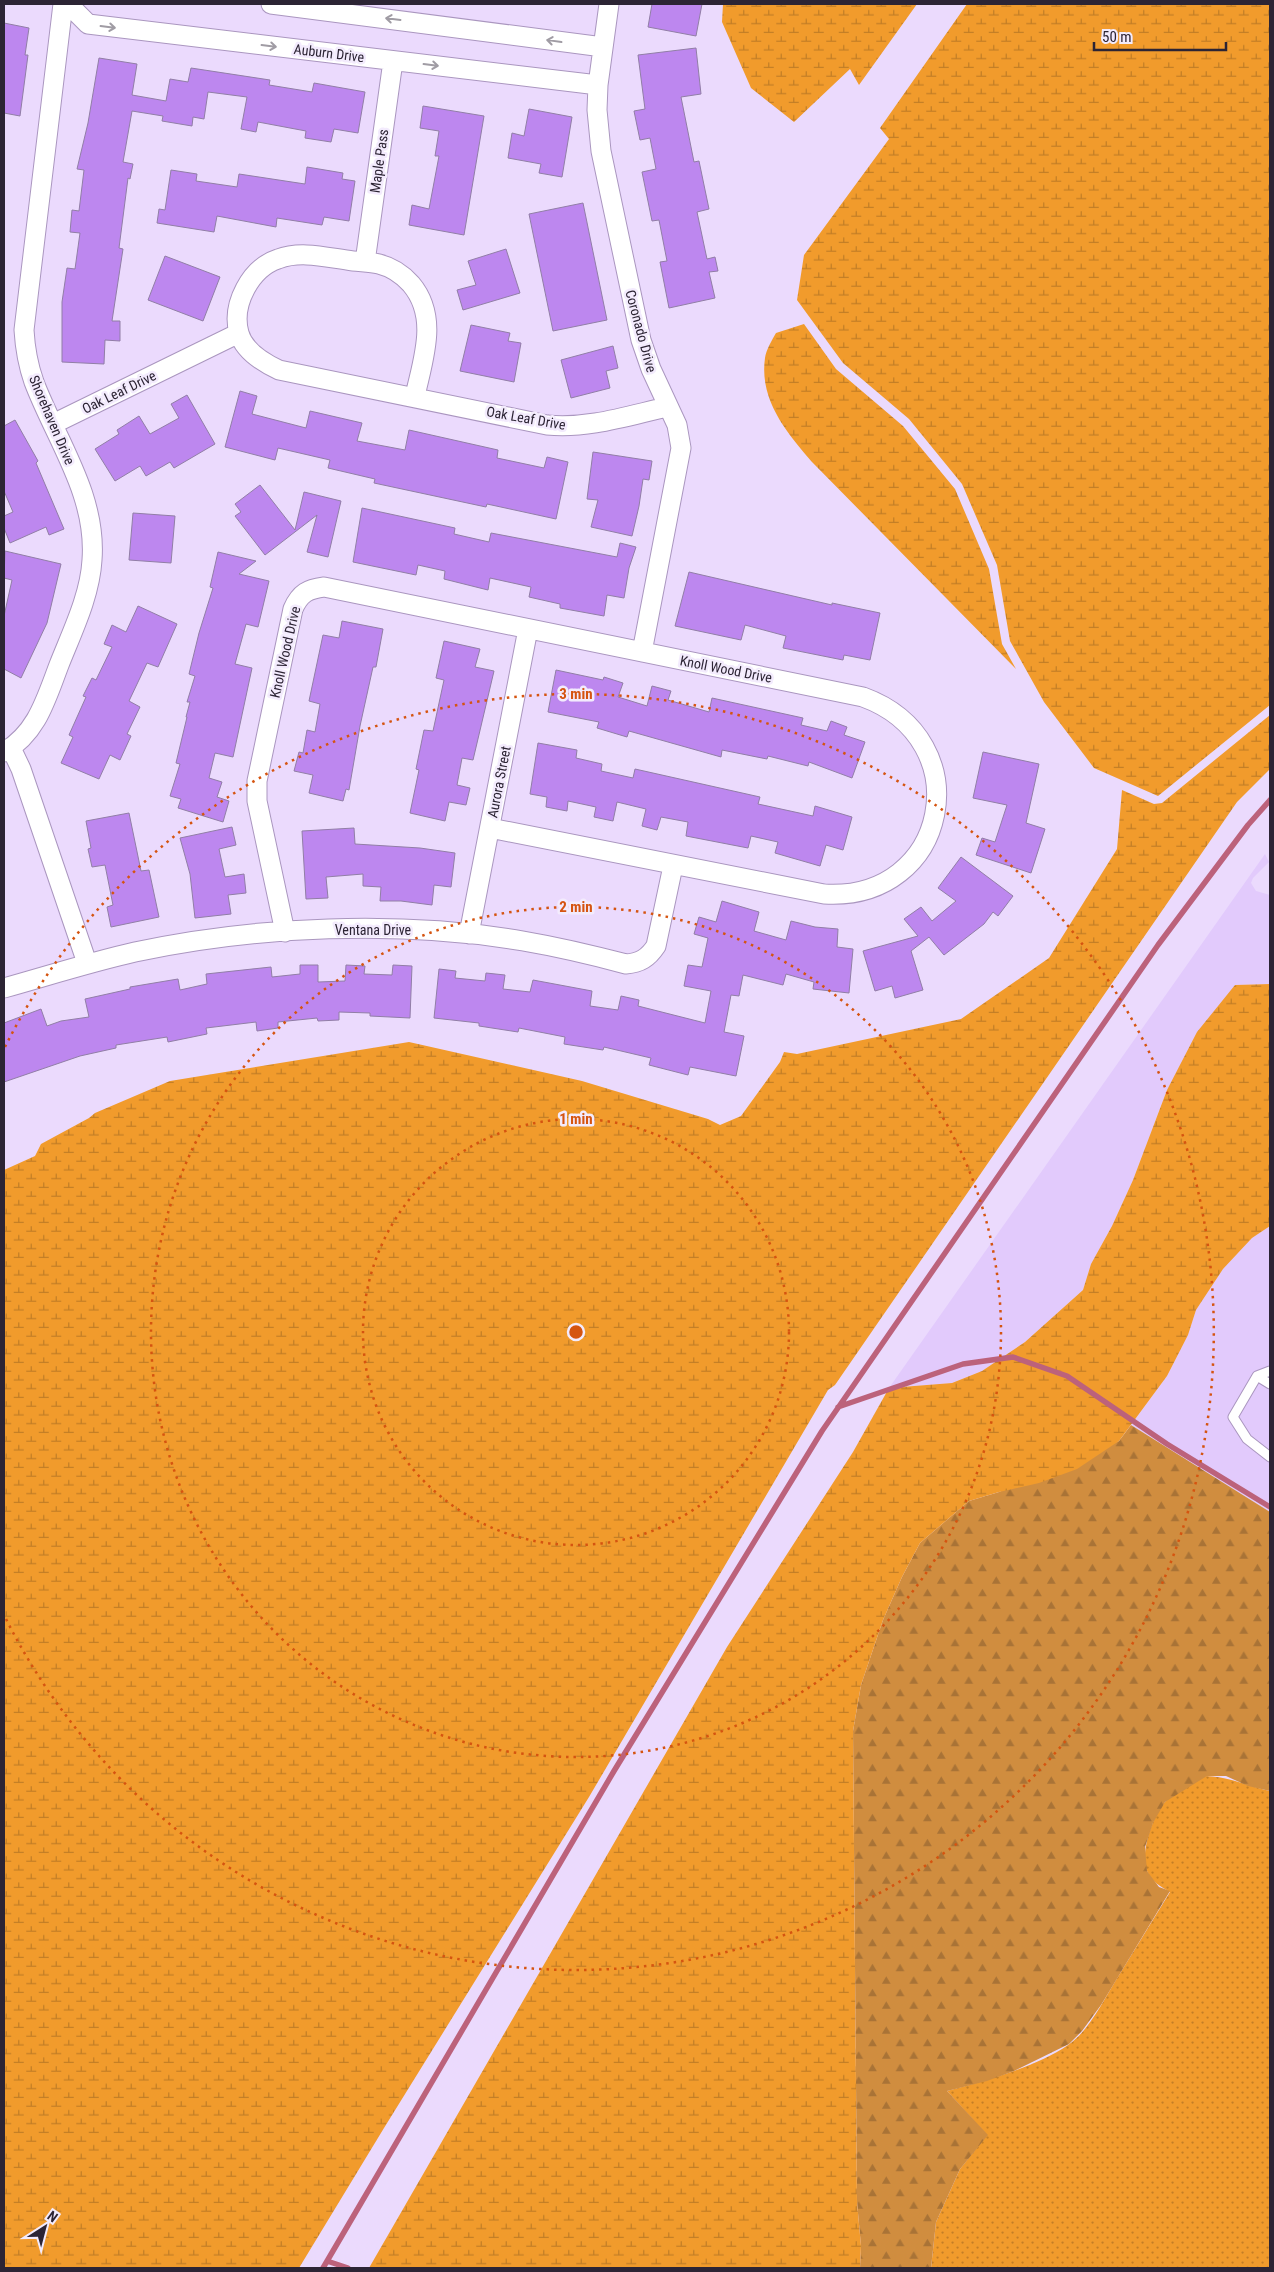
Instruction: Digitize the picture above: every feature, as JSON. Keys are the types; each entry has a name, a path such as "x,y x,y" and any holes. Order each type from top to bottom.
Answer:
{"street":[{"name":"Shorehaven Drive","path":"7,750 22,739 40,714 84,599 92,560 92,534 88,508 34,380 26,350 24,330 63,4"},
{"name":"Auburn Drive","path":"68,4 88,24 598,85"},
{"path":"271,4 603,47"},
{"name":"Coronado Drive","path":"608,4 598,85 597,110 600,151 634,310 651,369 677,425 680,456 642,652"},
{"name":"Maple Pass","path":"365,262 393,61"},
{"path":"239,333 238,313 243,294 253,277 268,264 297,254 380,264 399,274 414,288 427,317 428,338 415,396"},
{"name":"Oak Leaf Drive","path":"53,424 239,333 253,354 268,365 280,370 415,396 546,425 565,427 589,425 667,407"},
{"name":"Knoll Wood Drive","path":"285,932 259,816 257,788 291,618 297,600 311,589 324,587 863,697 878,702 892,710 915,732 927,752 935,774 936,806 928,837 910,863 898,874 871,889 839,895 824,894 673,866 490,828"},
{"name":"Aurora Street","path":"469,934 528,629"},
{"path":"7,750 22,769 87,963"},
{"name":"Ventana Drive","path":"4,988 87,963 202,941 285,932 361,929 418,930 469,934 522,941 626,964 636,963 651,954 656,946 673,866"}],"lane":[{"path":"1270,1371 1257,1376 1232,1417 1247,1439 1270,1457"},
{"path":"1257,1376 1270,1384"}],"shaded area":[{"path":"1265,854 1269,862 1253,878 1251,883 1256,891 1270,895 1270,984 1235,985 1167,1090 1133,1180 1112,1226 1091,1264 1083,1290 1025,1342 982,1371 952,1383 889,1388"},
{"path":"1270,1226 1270,1512 1131,1425 1167,1376 1188,1335 1196,1310 1223,1269 1252,1238"}],"green space":[{"path":"723,4 917,4 859,85 850,69 794,122 751,88 722,22"},
{"path":"967,4 1270,4 1270,705 1158,796 1094,768 1044,702 1010,641 997,565 962,484 909,419 843,363 797,300 804,255 889,139 880,128"},
{"path":"804,324 836,369 903,426 955,489 989,569 1002,644 1016,669 812,462 793,439 777,415 766,388 765,358 776,333"},
{"path":"1270,715 1270,769 1237,802 835,1385 828,1390 589,1797 299,2268 4,2268 4,1170 35,1156 41,1144 95,1113 170,1081 409,1042 582,1081 708,1119 720,1125 741,1116 780,1062 784,1052 797,1054 961,1019 1049,958 1117,849 1122,790 1154,804 1162,803"},
{"path":"1270,984 1270,1226 1252,1238 1223,1269 1196,1310 1188,1335 1167,1376 1119,1441 1077,1469 1039,1483 969,1501 920,1543 883,1620 861,1685 853,1731 857,2202 861,2246 860,2268 369,2268 727,1647 853,1452 889,1388 952,1383 982,1371 1025,1342 1083,1290 1091,1264 1112,1226 1133,1180 1167,1090 1197,1032 1235,985"},
{"path":"1131,1425 1270,1512 1270,1791 1248,1786 1226,1776 1207,1776 1165,1802 1153,1823 1145,1847 1147,1871 1159,1887 1170,1891 1101,2005 1082,2031 1069,2044 1014,2071 987,2081 947,2091 988,2135 960,2169 936,2222 931,2268 860,2268 861,2246 857,2202 853,1731 861,1685 883,1620 920,1543 969,1501 999,1492 1119,1441"},
{"path":"1206,1776 1231,1780 1270,1791 1270,2268 931,2268 936,2222 960,2169 987,2135 947,2091 1026,2067 1055,2053 1083,2032 1170,1892 1151,1878 1145,1864 1148,1836 1155,1817 1164,1803 1173,1795"}],"building":[{"path":"652,4 702,4 696,36 648,27"},
{"path":"4,23 29,28 25,55 28,55 20,116 4,113"},
{"path":"696,48 701,94 681,97 694,162 699,161 709,209 697,212 707,259 715,257 718,271 709,272 715,298 669,308 660,262 667,261 659,220 652,221 642,172 656,169 650,138 640,140 634,111 645,109 638,55"},
{"path":"99,58 137,64 132,95 166,101 170,79 188,82 191,68 270,80 269,85 312,92 314,83 365,92 358,133 334,129 331,142 305,138 306,131 258,122 256,132 241,129 247,97 208,92 204,119 193,117 192,126 162,121 163,116 132,111 123,162 133,164 130,179 128,178 119,248 123,249 112,321 120,321 120,341 105,340 104,364 62,362 62,302 67,268 75,269 80,233 70,232 72,210 79,211 84,170 77,169 88,123"},
{"path":"423,106 484,116 464,235 409,225 412,205 429,209 439,156 435,156 439,131 420,128"},
{"path":"529,109 572,117 562,177 539,173 541,164 508,158 512,133 524,136"},
{"path":"307,167 343,173 342,179 355,181 349,221 324,217 322,225 277,218 276,227 217,216 214,232 157,223 159,209 165,210 171,170 197,174 196,181 237,187 239,174 305,184"},
{"path":"583,203 607,320 553,331 529,214"},
{"path":"506,249 520,293 463,310 457,290 476,285 468,261"},
{"path":"165,256 220,277 203,321 148,300"},
{"path":"471,325 510,333 508,341 521,343 514,382 460,371"},
{"path":"613,346 618,368 606,371 610,388 571,398 561,360"},
{"path":"240,391 257,396 252,414 306,428 310,411 362,423 357,441 405,450 409,430 498,450 497,458 544,468 547,457 568,462 556,519 487,504 486,507 374,483 375,479 328,468 330,460 278,448 275,460 225,447"},
{"path":"187,395 215,444 174,468 170,462 146,476 140,466 115,481 95,449 119,434 117,430 139,416 150,434 179,418 171,404"},
{"path":"15,420 38,461 36,463 64,529 49,535 46,527 10,543 4,528 4,516 13,512 4,491 4,426"},
{"path":"593,452 652,461 649,480 643,479 632,536 591,527 598,500 587,499"},
{"path":"260,485 295,530 304,492 341,501 328,557 307,552 317,515 265,555 235,516 241,512 235,504"},
{"path":"362,508 455,528 454,534 489,542 491,533 617,557 620,543 636,547 629,568 624,598 607,595 604,616 560,608 560,604 529,597 531,587 490,578 488,590 444,579 445,571 418,565 416,575 353,562"},
{"path":"133,513 175,516 171,563 129,560"},
{"path":"5,551 61,564 47,623 21,678 4,669 4,616 12,580 4,578"},
{"path":"218,552 256,561 239,574 269,581 258,627 246,624 235,664 252,668 233,757 215,753 209,778 222,782 217,797 229,801 223,822 178,808 181,799 170,796 180,764 176,763 190,702 187,702 195,676 189,674 213,588 210,587"},
{"path":"689,572 832,605 832,603 880,613 870,660 844,655 843,660 783,648 786,636 745,625 741,640 675,626"},
{"path":"138,606 177,624 158,667 147,663 129,701 140,707 127,734 131,736 120,760 110,755 99,779 61,763 73,737 69,735 86,697 83,696 92,678 96,680 112,647 104,644 112,625 126,632"},
{"path":"342,621 383,629 376,667 373,667 360,726 349,790 346,789 343,801 309,793 313,775 294,771 299,752 303,753 307,730 315,732 320,704 309,701 323,635 339,638"},
{"path":"444,641 480,649 475,667 494,671 473,760 462,758 457,785 470,788 466,805 449,802 445,821 410,813 419,770 416,769 424,730 433,731 444,680 436,678"},
{"path":"556,670 603,680 604,677 623,683 618,697 647,706 652,686 671,691 668,700 709,712 712,698 803,718 801,725 827,731 831,721 847,727 844,735 865,742 852,778 809,762 808,766 768,756 767,759 722,750 721,757 629,731 627,737 597,728 599,722 548,712"},
{"path":"538,743 577,750 576,758 602,764 601,771 633,778 635,769 760,797 758,804 813,816 815,806 852,817 843,850 826,845 820,866 775,853 778,842 751,836 748,848 686,836 688,822 661,817 657,830 642,826 646,809 617,802 613,821 594,817 596,807 568,801 567,811 546,807 547,797 530,794"},
{"path":"983,752 1039,764 1026,823 1045,829 1031,873 976,855 982,838 995,842 1007,805 973,798"},
{"path":"129,813 141,871 149,870 159,917 111,927 107,907 113,905 105,865 92,867 88,849 91,848 86,821"},
{"path":"232,827 236,845 219,849 225,877 244,874 246,893 228,895 231,914 195,918 190,874 180,838"},
{"path":"354,828 355,844 420,848 455,853 451,887 434,885 432,905 401,901 380,901 381,887 363,886 363,874 326,877 328,898 306,899 302,831"},
{"path":"961,857 1013,896 998,916 993,912 984,924 944,955 929,937 911,951 923,990 895,998 892,986 875,991 863,951 918,936 904,919 921,907 932,921 956,901 938,888"},
{"path":"722,901 759,912 754,931 786,940 791,921 815,927 838,929 837,947 853,949 849,993 813,989 814,982 786,974 783,985 743,975 739,996 731,995 724,1032 744,1036 736,1076 690,1067 688,1075 649,1065 651,1058 604,1047 603,1050 564,1044 565,1037 519,1028 518,1032 479,1026 479,1023 434,1018 439,969 456,971 455,978 485,981 486,973 505,975 503,989 530,992 533,980 592,991 590,1006 618,1010 621,996 639,1000 638,1006 705,1023 711,991 684,986 688,965 702,967 708,938 694,934 699,917 716,922"},
{"path":"300,965 318,965 318,982 345,981 346,965 365,966 364,974 392,975 393,965 412,966 410,1018 370,1016 370,1013 339,1012 339,1020 318,1021 317,1018 278,1022 278,1028 257,1031 256,1022 206,1028 207,1034 168,1042 167,1037 116,1045 116,1048 80,1056 4,1082 4,1023 41,1009 47,1026 61,1021 89,1017 85,999 130,989 130,987 178,979 180,990 207,984 206,974 271,967 272,977 300,974"}],"waterway":[{"path":"323,2268 614,1771 822,1431 1158,945 1248,825 1270,800"},
{"path":"838,1407 963,1364 1013,1357 1067,1376 1167,1444 1270,1507"},
{"path":"327,2261 348,2268"}]}
